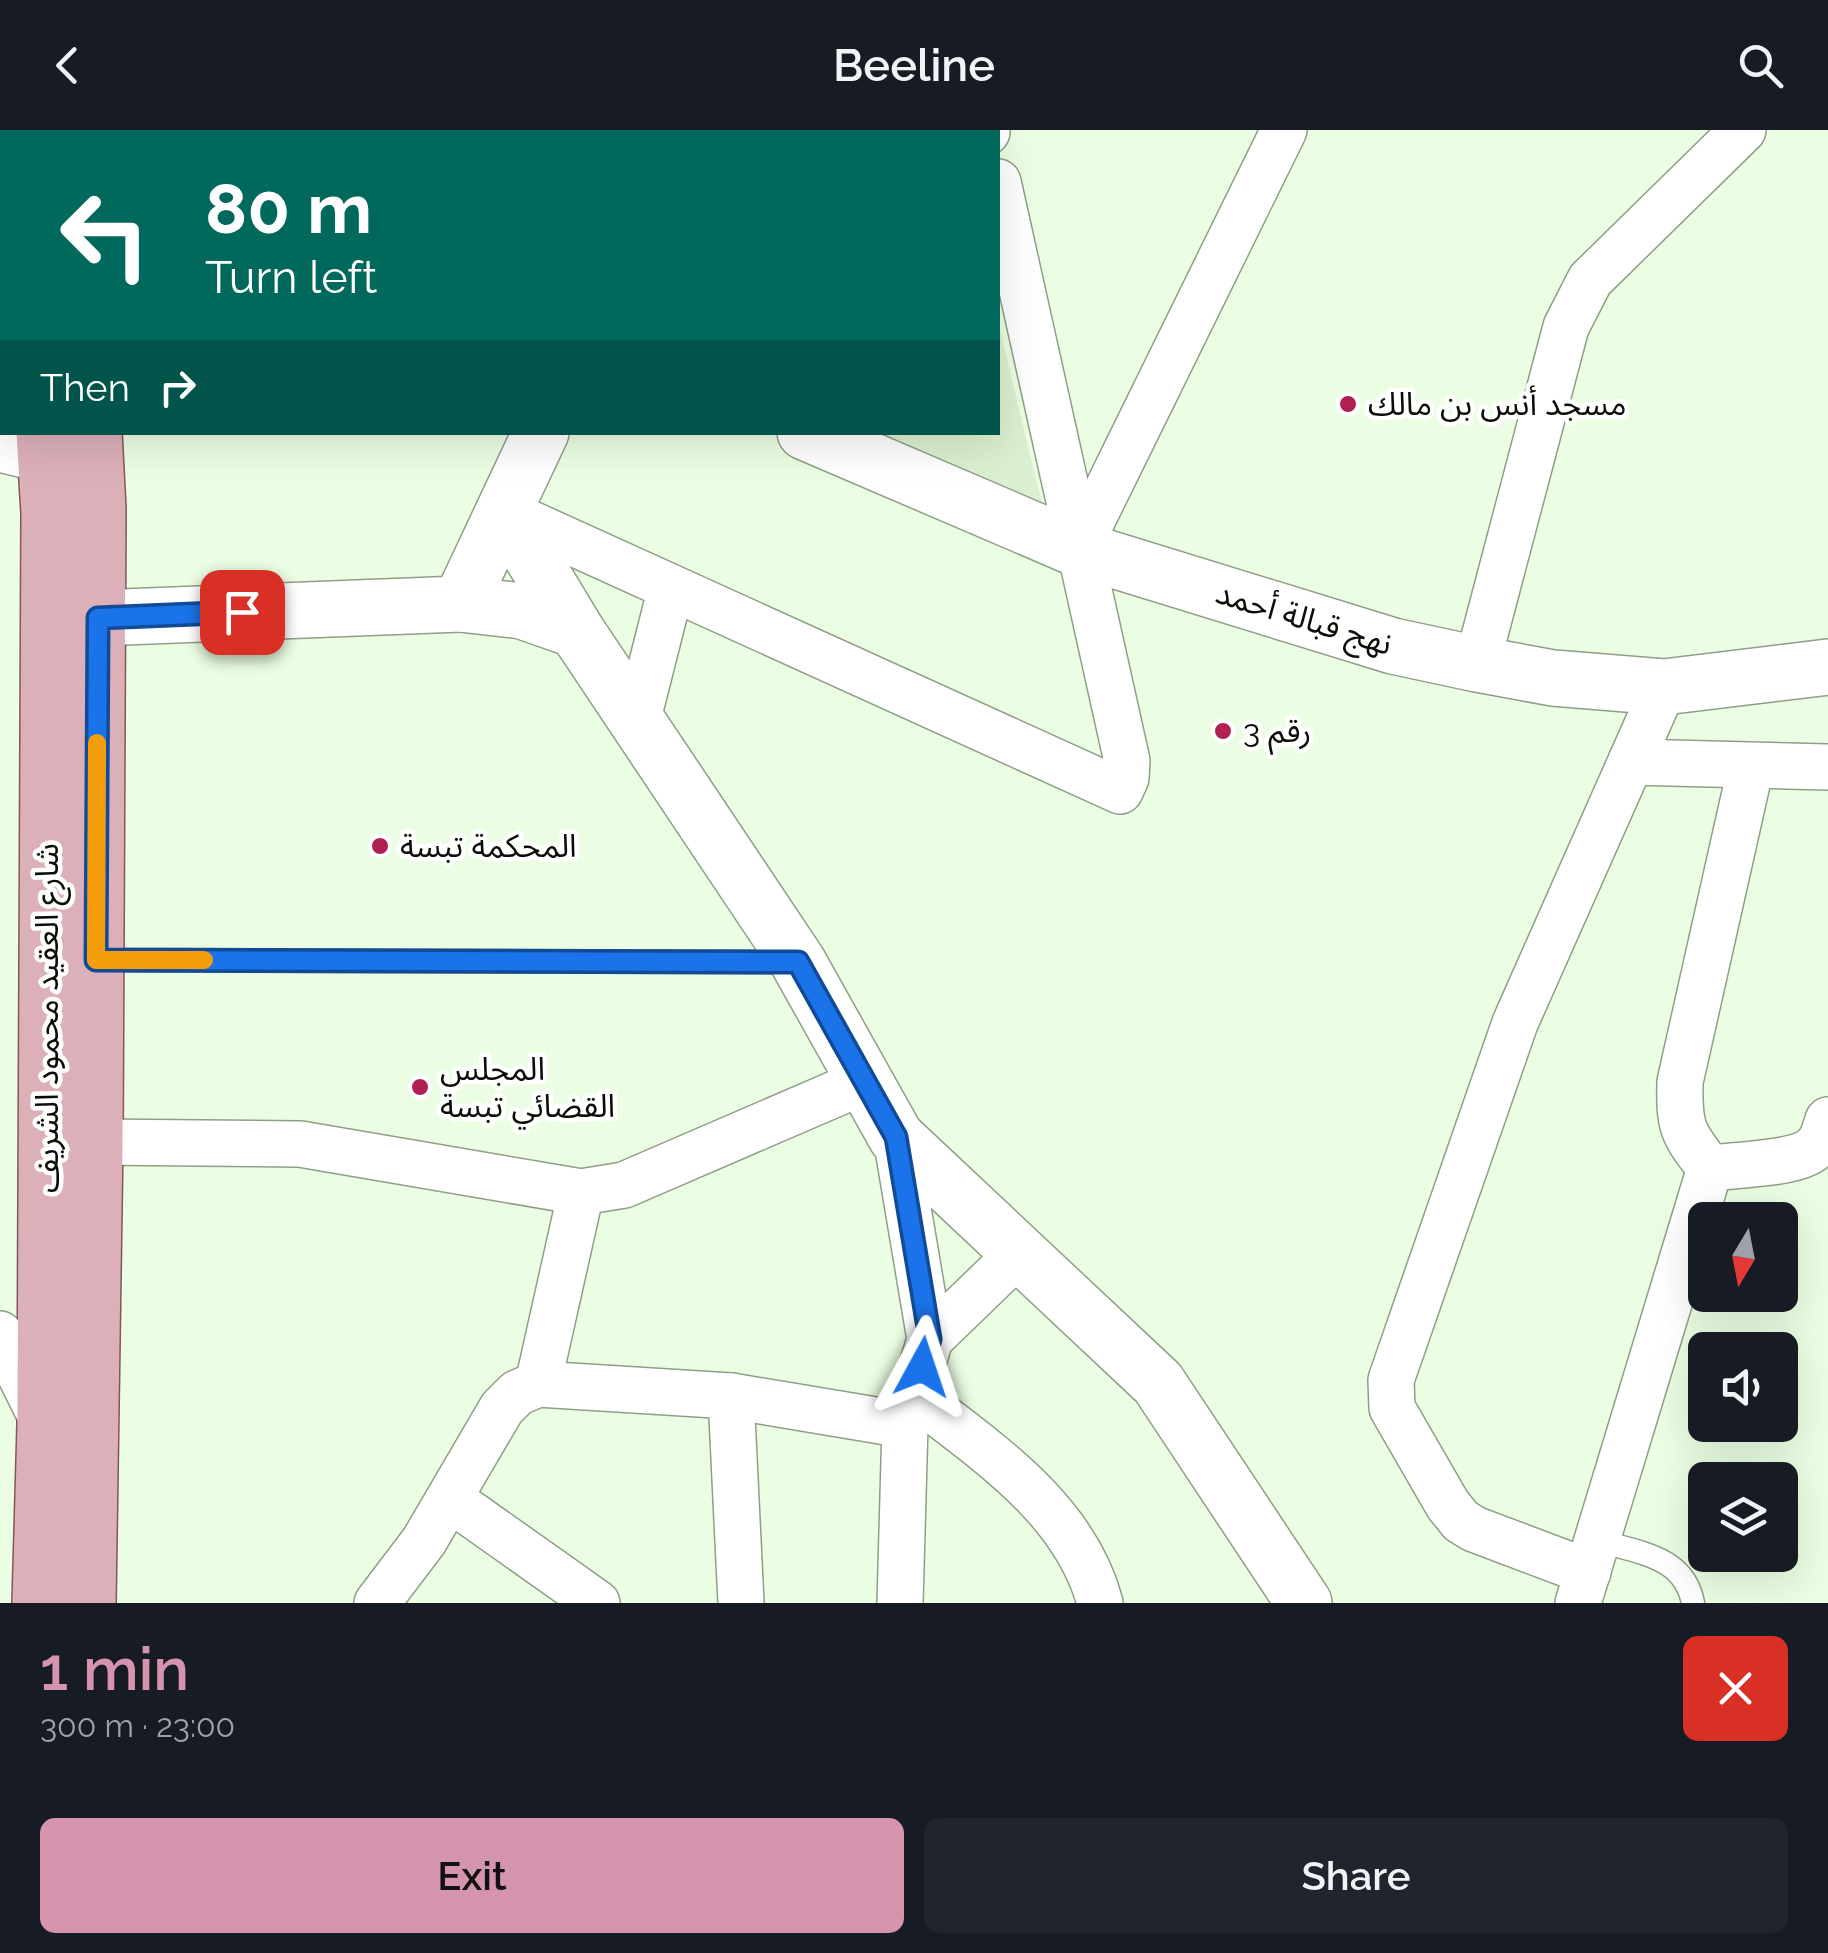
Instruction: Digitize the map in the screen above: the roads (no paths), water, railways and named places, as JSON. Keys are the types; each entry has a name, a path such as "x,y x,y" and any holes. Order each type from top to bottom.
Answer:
{"main road":[{"name":"شارع العقيد محمود الشريف","path":"49,1599 95,1142 98,509 94,435"},
{"name":"شارع العقيد محمود الشريف","path":"30,447 49,552 45,1425 49,1599"}],"street":[{"path":"1078,548 1284,130"},
{"path":"1477,664 1566,327 1590,280 1743,130"},
{"path":"505,512 1120,791 1127,762 1000,191"},
{"path":"460,604 540,435"},
{"name":"نهج قبالة أحمد","path":"812,435 1078,548 1394,646 1553,678 1664,687 1828,667"},
{"path":"505,512 576,630 798,962 896,1137 1158,1383 1304,1603"},
{"path":"637,722 671,588"},
{"path":"98,618 460,604 522,611 576,630"},
{"path":"1664,687 1515,1023 1391,1380 1392,1408 1460,1520 1474,1529 1588,1572 1710,1168"},
{"path":"1631,762 1828,768"},
{"path":"1710,1168 1685,1136 1680,1082 1750,766"},
{"path":"95,1142 300,1144 581,1192 624,1185 865,1081"},
{"path":"1710,1168 1784,1159 1808,1152 1823,1138 1828,1120"},
{"path":"896,1137 930,1339 910,1410 900,1603"},
{"path":"538,1384 581,1192"},
{"path":"930,1339 1020,1252"},
{"path":"0,1334 45,1425"},
{"path":"377,1603 424,1542 502,1408 517,1393 538,1384 910,1410 1023,1481 1065,1530 1100,1603"},
{"path":"731,1396 742,1603"},
{"path":"450,1499 597,1603"}],"lane":[{"path":"96,960 798,962"},
{"path":"1588,1572 1668,1562 1686,1579 1693,1603"}],"place":[{"name":"مسجد أنس بن مالك","path":"1348,404"},
{"name":"رقم 3","path":"1223,731"},
{"name":"المحكمة تبسة","path":"380,846"},
{"name":"المجلس القضائي تبسة","path":"420,1087"}]}
